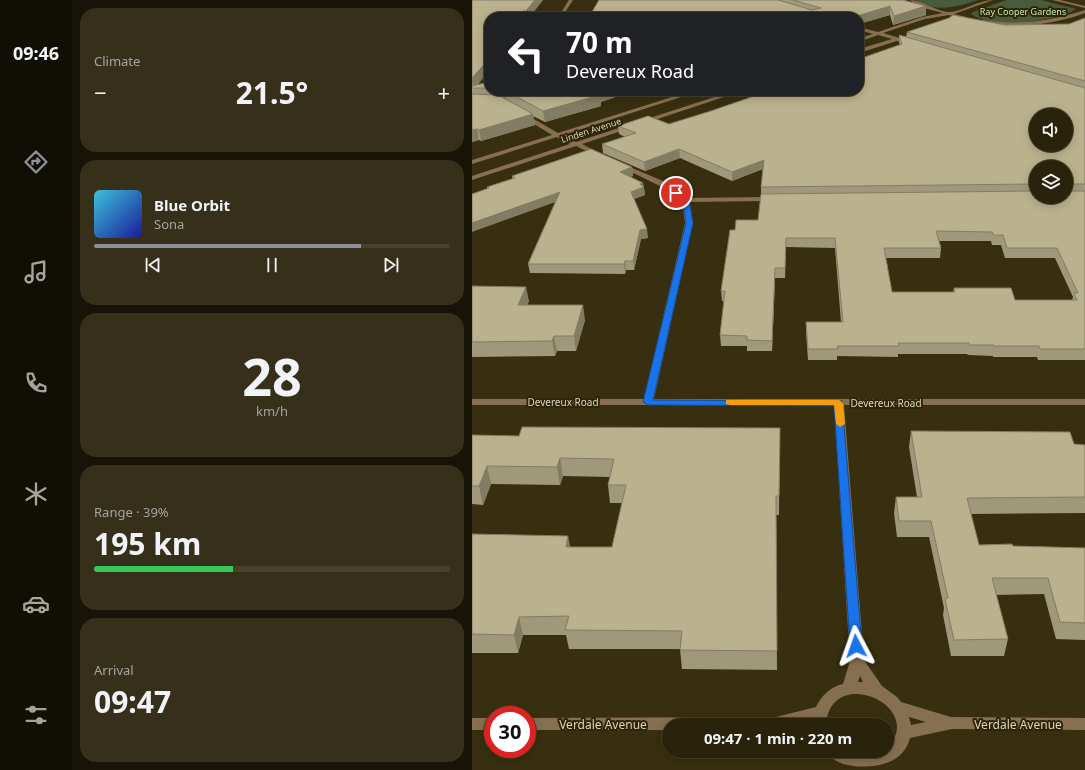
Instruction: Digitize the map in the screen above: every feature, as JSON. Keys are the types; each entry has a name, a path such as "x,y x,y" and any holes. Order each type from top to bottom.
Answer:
{"street":[{"path":"564,12 572,0"},
{"path":"912,0 922,6 968,19"},
{"path":"864,38 930,17 948,14 991,0"},
{"path":"1054,0 1085,7"},
{"path":"976,20 1014,24 1043,23 1062,20 1085,11"},
{"path":"947,21 950,19 948,14"},
{"path":"864,30 919,45"},
{"path":"864,49 909,34"},
{"path":"500,102 504,96"},
{"name":"Linden Avenue","path":"472,162 681,96"},
{"name":"Linden Avenue","path":"472,178 724,96"},
{"path":"493,102 500,102 507,106"},
{"path":"514,110 576,145 667,186 686,200 786,199"},
{"path":"648,402 689,223 686,200"},
{"name":"Devereux Road","path":"472,402 1085,402"},
{"path":"839,403 857,661 849,688"},
{"path":"857,661 877,691"},
{"path":"820,718 826,702 836,693 849,688 863,688 877,691 890,698 900,708 904,720 905,733 899,746 891,755 878,765 866,762 853,765 844,758"},
{"name":"Verdale Avenue","path":"900,708 952,723"},
{"name":"Verdale Avenue","path":"905,733 952,723 1085,724"},
{"path":"472,724 484,724"},
{"name":"Verdale Avenue","path":"536,724 662,724"}],"green space":[{"name":"Ray Cooper Gardens","path":"916,0 979,0 948,8 940,8 932,7"},
{"name":"Ray Cooper Gardens","path":"1006,0 1041,0 1076,9 1067,14 1024,22 993,21 980,19 971,14"}],"building":[{"path":"472,0 535,0 526,11 522,12 484,12 484,65 472,78"},
{"path":"599,0 778,0 812,10 821,8 793,0 903,0 926,6 894,16 890,6 864,14 864,12 592,12"},
{"path":"953,15 1005,25 1069,24 1085,18 1085,81 907,32 949,18"},
{"path":"899,35 1085,88 1085,184 1073,184 1073,160 1029,160 1029,184 761,187 764,160 732,172 679,149 644,162 602,144 636,133 618,126 648,116 669,124 754,96 864,96 864,57 902,44"},
{"path":"484,83 484,88 472,88 472,86"},
{"path":"472,94 500,96 533,114 479,130 472,130"},
{"path":"515,96 596,96 543,111"},
{"path":"591,149 632,167 620,172 643,183 640,184 644,187 631,192 647,229 640,230 633,261 625,261 624,264 528,264 560,192 472,223 472,194 489,188 487,187 515,178 512,176"},
{"path":"1029,191 1029,204 1073,204 1073,191 1085,191 1085,349 1040,349 1039,346 969,345 969,343 898,343 899,346 837,346 838,349 808,349 806,322 843,322 835,238 786,238 785,268 775,268 772,341 747,340 747,336 720,335 725,291 721,291 730,230 735,230 736,220 758,220 761,194","holes":["936,231 992,232 994,235 1003,235 1007,248 1057,248 1078,293 1074,293 1077,300 1015,300 1011,288 954,288 955,292 892,292 884,248 941,248"]},
{"path":"472,286 526,287 518,305 583,305 574,336 554,336 552,341 472,342"},
{"path":"522,427 780,428 779,496 776,496 777,651 680,650 682,631 565,630 569,616 519,617 514,635 472,634 472,534 568,536 566,547 612,547 626,485 608,485 614,459 560,458 557,467 487,466 479,486 472,486 472,435 519,436"},
{"path":"911,431 1070,432 1074,444 1085,445 1085,497 967,498 979,545 1012,544 1013,546 1085,548 1085,623 1060,622 1048,578 992,578 1008,639 954,640 945,599 948,598 931,521 899,521 896,497 922,497"}],"slow traffic":[{"path":"730,402 839,403 840,424"}],"route":[{"path":"676,193 686,200 689,223 648,402 839,403 856,646"}]}
